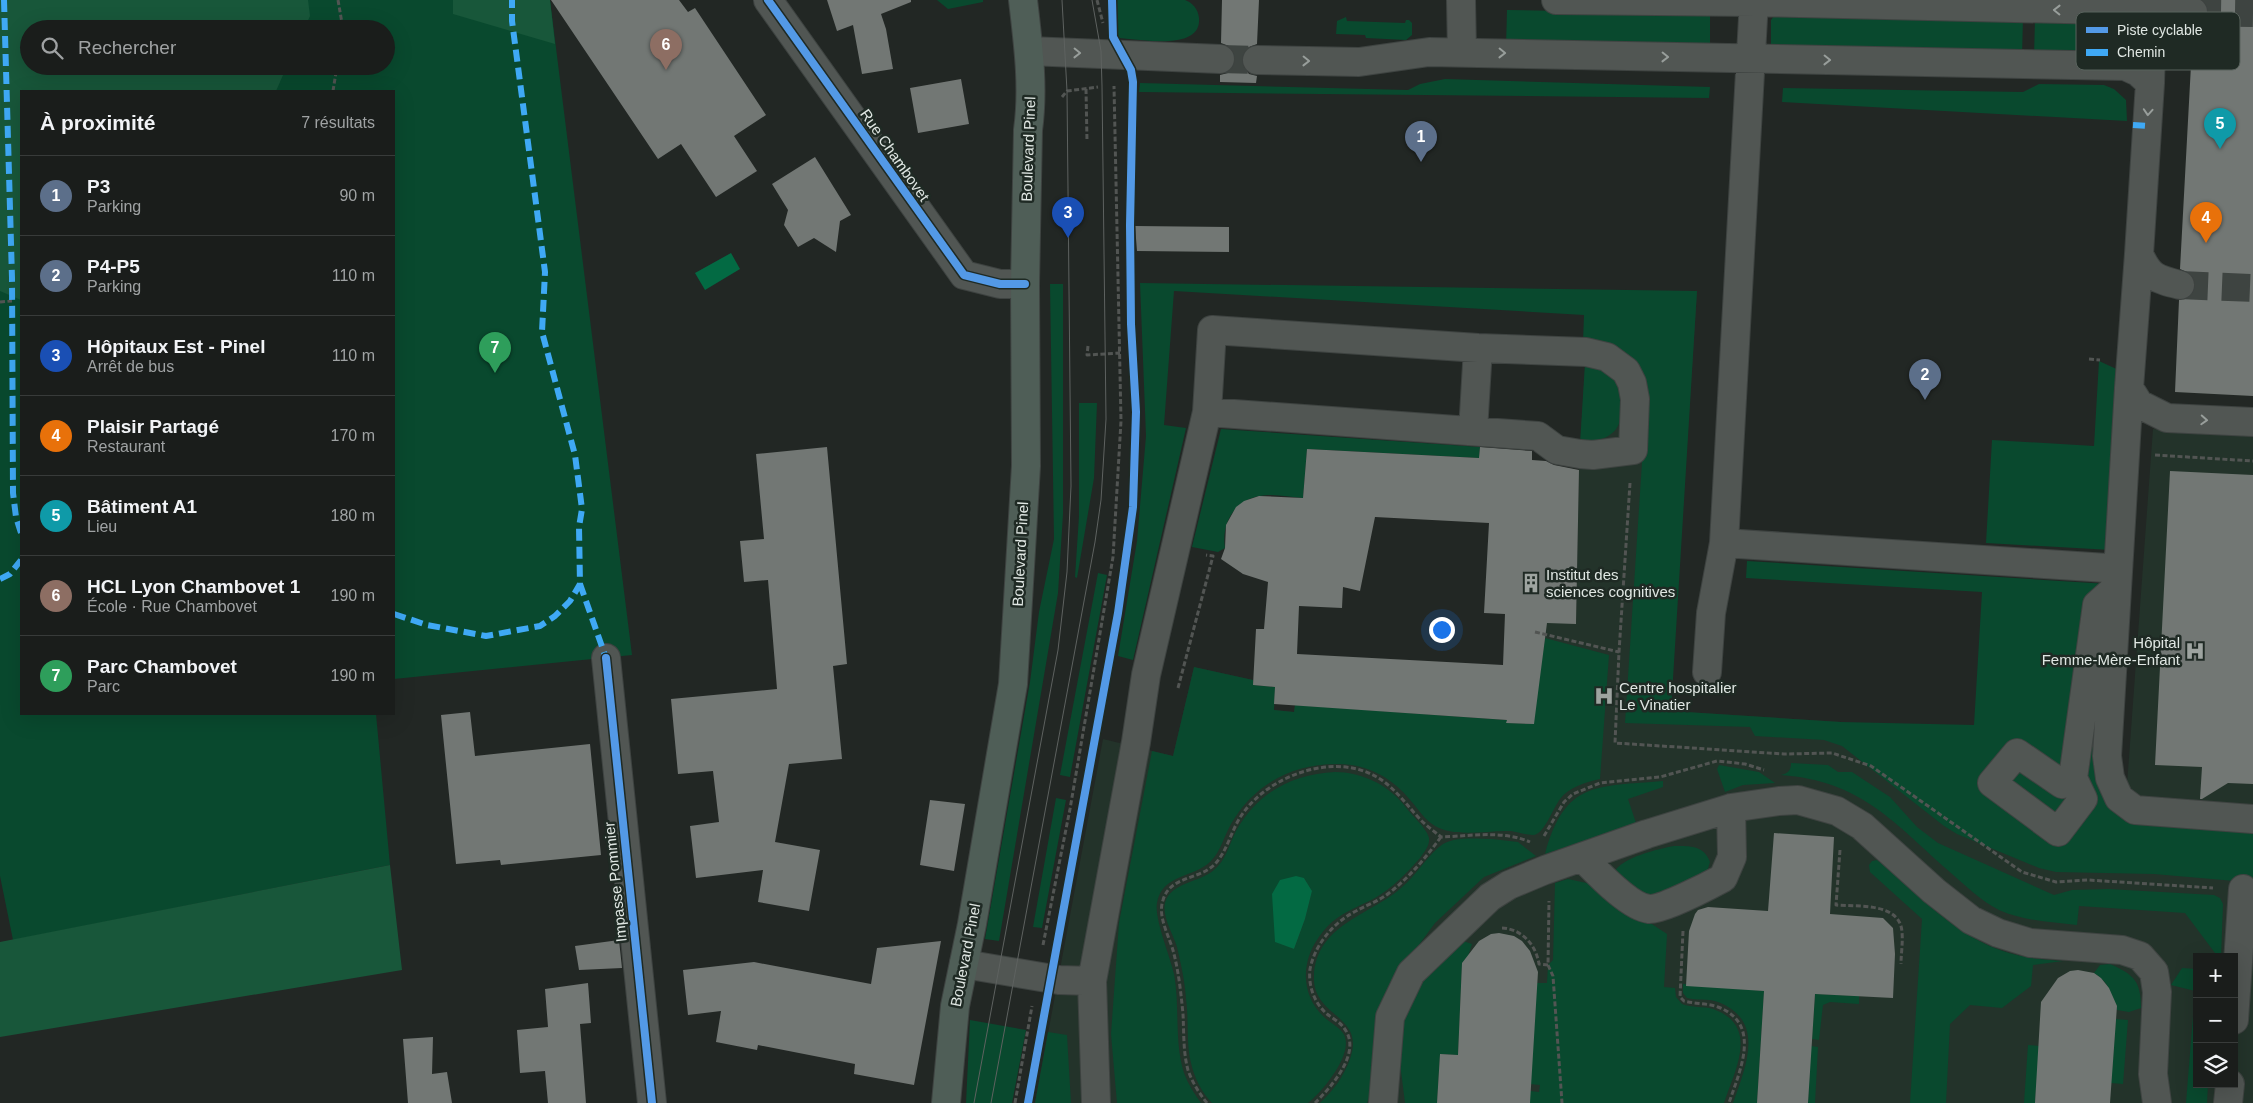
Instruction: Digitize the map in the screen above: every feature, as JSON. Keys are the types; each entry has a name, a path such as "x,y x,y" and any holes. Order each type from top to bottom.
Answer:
{"main road":[{"name":"Boulevard Pinel","path":"946,1103 955,1006 1013,684 1026,466 1025,284 1028,130 1031,111 1029,51 1023,0"}],"street":[{"name":"Rue Chambovet","path":"768,0 964,275 1000,284 1025,284"},
{"path":"1460,0 1462,52"},
{"path":"1556,0 1754,1 2193,12"},
{"path":"1706,672 1711,613 1724,543 1740,219 1752,58 1754,1"},
{"path":"1029,51 1220,59"},
{"path":"1257,60 1359,62 1429,52 1462,52 2076,65"},
{"path":"2134,70 2150,82"},
{"path":"2150,70 2129,388 2112,578 2107,756 2110,778 2119,798 2135,810 2253,818"},
{"path":"2139,254 2145,268 2156,279 2180,285"},
{"path":"1096,1103 1092,981 1136,742 1146,675 1207,412 1212,330 1478,348 1586,352 1607,357 1626,371 1632,383 1635,399 1632,450 1593,455 1557,450 1538,436 1207,412"},
{"path":"1473,431 1478,348"},
{"path":"2129,388 2139,404 2167,418 2253,422"},
{"path":"1724,543 2112,578"},
{"path":"2073,778 2097,605 2112,578"},
{"name":"Impasse Pommier","path":"606,658 652,1103"},
{"path":"1383,1103 1390,1017 1411,973 1468,917 1502,889 1545,870 1731,808 1798,800 1837,811 1862,826 1934,891 1964,914 1998,933 2030,943 2122,950 2140,956 2154,972 2157,992 2153,1074 2157,1103"},
{"path":"1582,857 1607,883 1635,903 1648,908 1664,906 1723,878 1732,857 1731,808"},
{"path":"2236,998 2243,890"},
{"path":"964,964 1059,980 1092,981"},
{"path":"2228,1103 2230,1088"}],"path":[{"path":"338,0 342,20"},
{"path":"1096,0 1106,31"},
{"path":"1108,86 1133,82 1131,70 1121,54"},
{"path":"333,90 336,75"},
{"path":"1042,949 1086,725 1113,556 1121,421 1114,85"},
{"path":"1058,102 1067,91 1102,86"},
{"path":"1086,89 1087,141"},
{"path":"0,302 12,301"},
{"path":"1088,346 1087,354 1120,353"},
{"path":"2089,359 2103,360"},
{"path":"1632,450 1615,743 1784,754 1832,753 1871,766 2022,872 2056,882 2088,880 2243,890"},
{"path":"1535,632 1619,652"},
{"path":"1182,671 1184,663"},
{"path":"1541,840 1564,802 1573,794 1600,782 1660,777 1717,761 1745,764 1762,769 1770,774"},
{"path":"1207,1103 1197,1090 1188,1071 1181,989 1161,911 1165,894 1170,887 1205,872 1220,857 1242,814 1266,789 1284,779 1303,772 1347,767 1370,774 1389,785 1403,797 1420,819 1441,837 1498,835 1519,837 1538,844"},
{"path":"1315,1103 1335,1080 1345,1063 1350,1041 1343,1026 1325,1012 1313,996 1310,970 1319,945 1338,924 1354,912 1388,894 1404,881 1441,837"},
{"path":"1840,847 1836,905 1881,909 1894,915 1898,919 1902,932 1901,964"},
{"path":"1549,895 1548,965 1553,976 1562,1103"},
{"path":"1684,924 1680,997 1684,1001 1714,1006 1728,1012 1741,1027 1745,1039 1744,1060 1729,1103"},
{"path":"1498,928 1506,928 1523,936 1535,949 1538,964 1548,965"},
{"path":"1015,1103 1032,1003"}],"shaded area":[{"path":"0,0 550,0 632,655 395,679 395,90 20,90 20,715 376,715 390,865 13,940 0,876"},
{"path":"0,0 308,0 310,16 308,20 20,20 20,75 283,75 276,90 20,90 20,300 0,291"},
{"path":"453,0 550,0 555,44 453,14"},
{"path":"937,0 983,0 983,2 948,9"},
{"path":"1117,0 1185,0 1193,5 1198,12 1197,29 1191,36 1180,40 1154,41 1118,38"},
{"path":"1507,10 1710,14 1710,50 1506,47"},
{"path":"1774,16 2023,18 2022,56 1771,49 1771,20"},
{"path":"1346,17 1347,21 1405,23 1406,20 1409,20 1412,23 1412,35 1406,40 1336,34 1337,21"},
{"path":"2035,19 2076,19 2076,56 2034,55"},
{"path":"1445,79 1710,87 1709,98 1139,92 1140,83 1408,90 1420,84"},
{"path":"2039,84 2104,85 2114,89 2126,100 2127,121 1782,102 1783,88 2023,92"},
{"path":"731,253 740,269 705,290 695,273"},
{"path":"1140,283 1697,291 1671,711 1841,722 1974,725 1982,592 1746,578 1747,561 2108,584 2111,550 1986,543 1992,440 2094,446 2099,361 2123,372 2107,796 2253,819 2253,893 2235,881 2154,874 2056,872 2039,868 1957,834 1944,826 1842,746 1824,740 1755,736 1750,727 1625,723 1646,401 1583,342 1584,315 1174,291 1164,425 1186,428 1133,660 1118,656 1137,541 1146,436"},
{"path":"1050,284 1063,284 1063,514 1058,593 999,941 985,939 1030,682 1039,612 1054,539"},
{"name":"Centre hospitalier Le Vinatier","path":"1697,291 1670,711 1841,722 2121,867 2153,429 2253,435 2253,1103 1035,1103 1103,739 1173,756 1194,667 1253,680 1253,685 1275,687 1274,710 1294,712 1295,705 1534,724 1546,623 1576,623 1579,464 1586,352"},
{"path":"1585,363 1605,369 1621,386 1621,410 1617,427 1612,433 1605,438 1580,444"},
{"path":"1079,403 1097,403 1094,478 1077,578 1075,577 1079,516"},
{"path":"1221,429 1480,447 1479,458 1307,449 1303,498 1265,495 1243,502 1231,514 1227,522 1224,539 1225,548 1218,552 1192,547"},
{"path":"1098,573 1107,575 1070,777 1060,775"},
{"path":"1545,638 1609,655 1600,779 1568,791 1557,803 1545,826 1537,834 1533,835 1511,831 1462,833 1443,830 1428,820 1397,786 1380,774 1350,765 1306,767 1291,772 1263,787 1240,810 1211,861 1196,871 1172,881 1160,894 1157,903 1160,927 1176,986 1181,1061 1187,1081 1201,1103 1117,1103 1111,1034 1119,923 1152,751 1173,756 1194,667 1253,680 1253,685 1275,687 1274,710 1294,712 1295,705 1507,720 1507,723 1533,724"},
{"path":"1791,763 1828,765 1838,772 1852,772 1890,797 1917,827 1938,843 2054,895 2072,890 2108,889 2214,895 2220,898 2223,904 2221,953 2215,953 2185,913 2079,906 2077,925 2028,919 2008,914 1974,893 1894,822 1875,808 1855,795 1834,786 1809,779 1781,775 1789,771"},
{"path":"1719,765 1759,772 1775,783 1743,785 1725,792 1717,769"},
{"path":"1335,772 1354,774 1382,785 1397,798 1422,826 1428,834 1429,844 1420,858 1393,885 1375,898 1332,922 1323,931 1310,952 1306,971 1308,992 1318,1011 1343,1033 1346,1041 1341,1061 1329,1081 1308,1103 1212,1103 1199,1084 1191,1063 1184,980 1177,947 1166,920 1165,903 1173,891 1208,874 1218,866 1236,831 1254,806 1265,796 1290,782 1319,774","holes":["1304,878 1312,891 1305,919 1294,949 1276,942"]},
{"path":"1663,781 1663,787 1628,799 1636,823 1545,854 1553,830 1563,812 1574,800 1587,792 1602,787"},
{"path":"1056,798 1066,800 1042,928 1033,927"},
{"path":"1461,839 1492,839 1518,842 1536,856 1484,877 1435,923 1407,961 1374,1084 1367,1103 1320,1103 1334,1088 1345,1071 1353,1044 1351,1033 1345,1024 1321,1000 1316,990 1314,976 1317,959 1324,945 1334,933 1347,923 1401,888 1432,853 1443,844"},
{"path":"1674,846 1700,849 1704,852 1710,862 1706,875 1669,895 1644,896 1614,873 1624,862 1632,858"},
{"path":"1877,860 1951,923 1983,943 2019,955 2063,961 2033,965 2031,986 2002,1008 1970,1005 1950,1024 1946,1103 1910,1103 1922,919 1870,872 1869,865 1872,861"},
{"path":"390,865 402,970 0,1037 0,942"},
{"path":"1296,876 1304,878 1312,891 1305,919 1294,949 1275,942 1272,894 1280,880"},
{"path":"1568,879 1591,884 1667,934 1664,987 1675,988 1676,997 1682,1004 1713,1009 1728,1017 1736,1026 1740,1038 1738,1064 1724,1103 1529,1103 1530,1091 1539,1092 1540,1085 1530,1084 1537,983 1547,983 1548,965 1553,960 1555,883"},
{"path":"1463,941 1472,944 1468,956 1462,963 1458,1055 1440,1054 1437,1103 1405,1103 1398,1047 1406,1009 1422,979"},
{"path":"2110,964 2135,980 2140,992 2141,1008 2129,1012 2117,1010 2117,1005 2112,1004 2108,986 2094,973 2100,965"},
{"path":"2182,968 2193,969 2193,990 2171,985"},
{"path":"1683,984 1764,991 1757,1103 1733,1103 1743,1075 1748,1046 1747,1033 1743,1021 1733,1010 1718,1002 1687,998 1683,993"},
{"path":"1815,994 1859,996 1859,1004 1830,1002 1823,1005 1819,1040 1812,1039"},
{"path":"2193,1016 2193,1088 2208,1088 2207,1103 2186,1103"},
{"path":"2116,1019 2128,1020 2123,1084 2111,1083"},
{"path":"970,1020 1026,1030 1012,1103 966,1103"},
{"path":"1048,1032 1067,1035 1071,1103 1035,1103"},
{"path":"2028,1045 2039,1046 2035,1103 2024,1103"},
{"path":"1811,1046 1818,1047 1815,1103 1808,1103"}],"building":[{"path":"551,0 679,0 688,12 695,8 766,115 734,136 757,171 716,197 681,144 658,159"},
{"path":"827,0 911,0 911,2 881,14 886,29 893,69 862,74 853,25 837,31"},
{"path":"1222,0 1259,0 1257,44 1249,47 1241,59 1244,68 1249,74 1257,76 1256,83 1220,82 1220,75 1228,73 1233,68 1236,59 1234,51 1229,46 1221,43"},
{"path":"2202,0 2253,0 2253,396 2175,392 2179,300 2191,296 2195,288 2195,280 2191,274 2180,269 2191,70 2240,70 2240,12 2209,12 2207,5"},
{"path":"961,79 969,124 918,133 910,88"},
{"path":"815,157 851,215 840,221 836,252 814,238 798,247 784,225 788,210 772,184"},
{"path":"1135,226 1229,227 1229,252 1137,251"},
{"path":"827,447 847,664 833,666 842,759 789,764 775,842 820,850 809,911 758,902 763,870 696,878 690,826 719,822 713,771 678,774 671,699 777,689 768,580 744,582 740,541 764,539 756,454"},
{"name":"Institut des sciences cognitives","path":"1480,447 1532,451 1532,460 1546,461 1554,465 1579,470 1576,624 1547,623 1534,724 1506,723 1507,720 1274,704 1275,687 1253,685 1256,629 1264,629 1268,582 1243,574 1221,559 1225,548 1226,525 1236,507 1244,501 1259,496 1303,498 1307,449 1479,458","holes":["1375,517 1489,523 1484,613 1505,614 1503,665 1297,654 1299,606 1342,608 1343,587 1360,591"]},
{"path":"2170,471 2253,475 2253,784 2228,783 2202,799 2200,799 2202,767 2155,765"},
{"path":"470,712 475,756 590,744 601,855 501,865 500,860 456,864 441,715"},
{"path":"930,800 965,804 954,871 920,865"},
{"path":"1774,833 1834,837 1830,914 1883,918 1893,928 1895,954 1893,998 1815,994 1808,1103 1757,1103 1764,991 1686,986 1689,931 1698,910 1708,907 1768,911"},
{"path":"1499,933 1514,936 1522,941 1530,951 1538,972 1530,1103 1437,1103 1440,1054 1458,1055 1462,963 1479,941 1491,934"},
{"path":"619,940 622,968 579,970 575,946"},
{"path":"941,941 914,1085 854,1074 855,1064 758,1045 757,1050 716,1042 721,1011 688,1015 683,970 754,962 871,984 877,948"},
{"path":"2078,970 2094,973 2101,978 2109,988 2117,1006 2110,1103 2035,1103 2041,1002 2058,978 2070,971"},
{"path":"588,983 591,1023 580,1024 586,1103 548,1103 545,1071 520,1073 517,1030 548,1027 545,989"},
{"path":"433,1037 432,1074 447,1072 452,1103 408,1103 403,1039"}],"tunnel":[{"path":"2240,13 2253,13"},
{"path":"1220,59 1257,60"},
{"path":"2180,285 2253,288"}],"tram line":[{"path":"974,1103 1058,650 1067,572 1071,486 1067,91 1062,0"},
{"path":"991,1103 1095,542 1101,500 1106,419 1102,86 1101,51 1092,0"}],"marked path":[{"path":"4,0 12,278 13,493 16,517 20,530"},
{"path":"395,614 427,625 486,636 540,626 555,616 570,601 580,584 579,527 582,509 575,455 542,332 545,272 512,21 512,0"},
{"path":"2133,125 2147,126"},
{"path":"0,579 10,574 20,561"},
{"path":"580,584 606,658"}],"cycle path":[{"path":"768,0 964,275 1000,284 1025,284"},
{"path":"1028,1103 1118,613 1133,507 1136,412 1131,324 1130,225 1133,82 1131,70 1113,37 1112,0"},
{"path":"606,658 652,1103"}],"place":[{"name":"HCL Lyon Chambovet 1","path":"666,70"},
{"name":"Bâtiment A1","path":"2220,149"},
{"name":"P3","path":"1421,162"},
{"name":"Hôpitaux Est - Pinel","path":"1068,238"},
{"name":"Plaisir Partagé","path":"2206,243"},
{"name":"Parc Chambovet","path":"495,373"},
{"name":"P4-P5","path":"1925,400"},
{"name":"Institut des sciences cognitives","path":"1531,583"},
{"name":"Hôpital Femme-Mère-Enfant","path":"2195,651"},
{"name":"Centre hospitalier Le Vinatier","path":"1604,696"}]}
